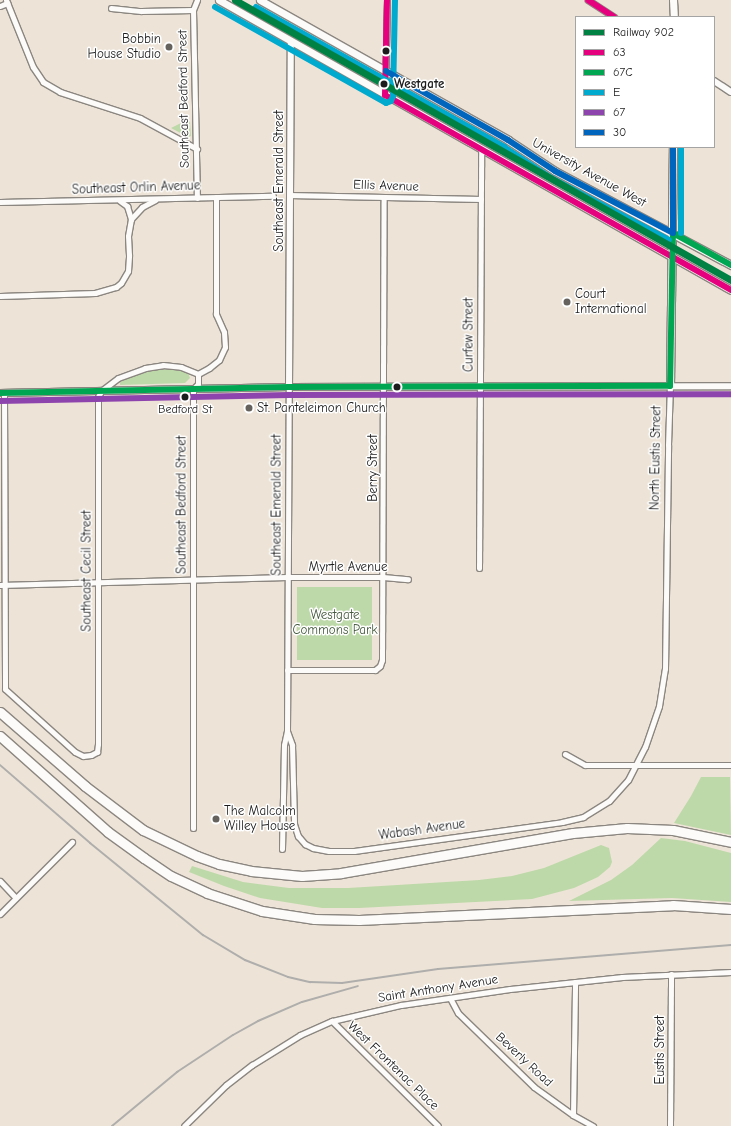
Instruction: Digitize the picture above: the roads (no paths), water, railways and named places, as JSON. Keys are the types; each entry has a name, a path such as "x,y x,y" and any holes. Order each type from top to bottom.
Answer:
{"highway":[{"path":"0,712 85,786 142,830 187,852 219,864 243,870 289,875 341,873 572,833 627,828 666,829 731,842"},
{"path":"0,736 103,828 144,858 171,876 207,893 262,911 314,919 358,920 673,905 731,909"}],"main road":[{"path":"219,0 731,290"},
{"name":"University Avenue West","path":"260,0 508,140 555,170 731,265"},
{"path":"673,0 674,16"},
{"name":"North Eustis Street","path":"670,386 673,148"}],"street":[{"name":"Southeast Bedford Street","path":"196,0 193,10 197,198"},
{"path":"386,95 387,0"},
{"path":"588,0 612,16"},
{"path":"0,6 7,2 33,67 43,82 50,88 140,118 197,149"},
{"path":"112,8 141,11 193,10"},
{"name":"Southeast Emerald Street","path":"282,849 284,745 288,731 289,195 291,41"},
{"path":"715,82 731,92"},
{"name":"Curfew Street","path":"479,568 481,149"},
{"name":"Ellis Avenue","path":"289,195 481,199"},
{"name":"Southeast Orlin Avenue","path":"0,202 119,201 273,196"},
{"path":"101,391 118,378 154,366 181,367 198,374 219,360 226,347 224,332 216,314 216,197"},
{"name":"Berry Street","path":"287,670 375,670 380,666 382,660 384,197"},
{"path":"131,219 142,207 158,199"},
{"path":"0,296 95,293 116,288 122,283 128,271 128,236 131,219 127,206 119,201"},
{"name":"Southeast Bedford Street","path":"193,828 193,389 198,384 198,374"},
{"path":"2,585 2,393 384,386 731,386"},
{"name":"North Eustis Street","path":"637,765 650,735 659,706 667,649 668,451 670,386"},
{"name":"Southeast Cecil Street","path":"2,585 5,690 75,752 83,756 91,755 97,752 98,397 101,391"},
{"name":"Myrtle Avenue","path":"2,585 288,577 383,577 408,579"},
{"name":"Wabash Avenue","path":"288,731 292,745 294,824 298,836 305,844 329,851 360,850 573,820 593,812 609,801 624,785 637,765"},
{"path":"565,754 585,765 731,765"},
{"path":"0,914 72,842"},
{"path":"0,881 16,898"},
{"name":"Saint Anthony Avenue","path":"184,1126 226,1085 257,1061 300,1035 332,1022 376,1010 510,989 671,974 731,972"},
{"name":"Eustis Street","path":"670,1126 671,974"},
{"path":"574,1115 575,982"},
{"name":"Beverly Road","path":"450,998 458,1013 519,1073 551,1100 593,1126"},
{"name":"West Frontenac Place","path":"332,1022 438,1126"}],"railway":[{"path":"0,765 90,843 203,935 245,960 288,977 310,982 342,983 438,969 731,945"},
{"path":"112,1126 177,1072 233,1035 258,1021 302,1002 358,986"}],"rail line":[{"name":"902","path":"235,0 731,280"}],"place":[{"name":"Bobbin House Studio","path":"169,47"},
{"name":"Westgate","path":"384,84"},
{"name":"Court International","path":"567,302"},
{"name":"Bedford St","path":"185,397"},
{"name":"St. Panteleimon Church","path":"249,408"},
{"name":"The Malcolm Willey House","path":"216,819"}],"park label":[{"name":"Westgate Commons Park","path":"335,624"}]}
